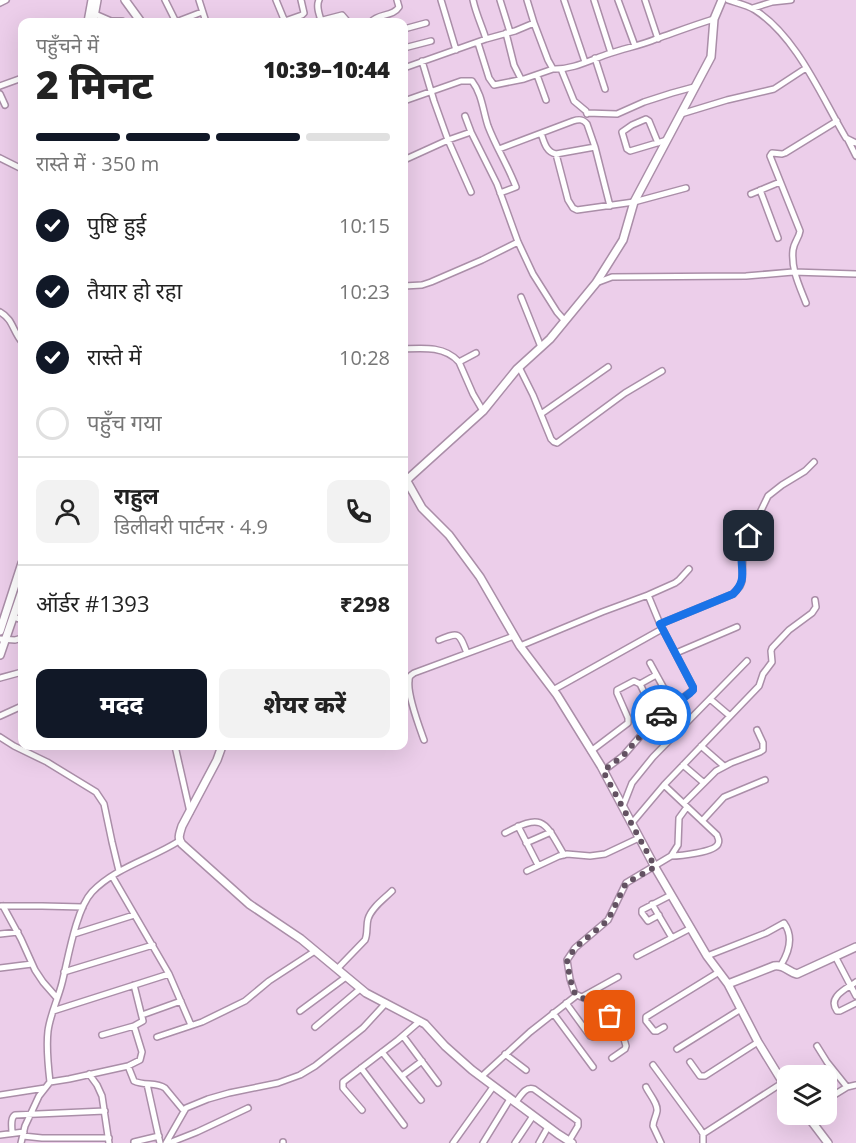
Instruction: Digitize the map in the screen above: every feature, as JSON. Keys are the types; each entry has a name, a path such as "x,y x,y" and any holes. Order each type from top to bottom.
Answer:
{"street":[{"path":"0,3 6,0"},
{"path":"89,18 91,0"},
{"path":"94,18 97,0"},
{"path":"124,0 138,18"},
{"path":"165,0 174,18"},
{"path":"199,0 204,18"},
{"path":"276,0 284,18"},
{"path":"295,18 304,13 301,0"},
{"path":"319,0 318,11 320,18"},
{"path":"375,18 396,12 399,7 397,0"},
{"path":"441,0 456,50"},
{"path":"473,0 486,39"},
{"path":"500,0 514,65 521,79"},
{"path":"527,0 553,69"},
{"path":"564,0 585,62"},
{"path":"594,0 611,53"},
{"path":"618,0 635,46"},
{"path":"645,0 658,39"},
{"path":"408,477 483,411 519,367 565,321 596,283 623,240 634,202 711,57 714,19 722,0"},
{"path":"729,0 753,8 765,17 793,47 856,156"},
{"path":"753,8 772,2 791,0"},
{"path":"186,18 202,12"},
{"path":"95,14 104,18"},
{"path":"329,18 342,15 345,18"},
{"path":"478,43 491,83 498,85 585,62 714,19"},
{"path":"408,28 426,23"},
{"path":"408,66 534,23"},
{"path":"408,47 431,41"},
{"path":"595,58 605,89"},
{"path":"422,61 448,140 471,192"},
{"path":"681,114 774,89 806,68"},
{"path":"561,69 574,101 587,112 617,114 644,102 694,87"},
{"path":"537,75 546,100"},
{"path":"0,86 18,79"},
{"path":"408,100 461,81 472,81 488,125 516,187 500,193"},
{"path":"0,94 5,105"},
{"path":"585,122 587,112"},
{"path":"465,116 533,274 565,321"},
{"path":"499,148 578,119 585,122 595,147 610,206"},
{"path":"658,143 646,119 622,132 627,149 630,151 658,143 667,140"},
{"path":"806,303 794,272 793,249 800,236 800,231 770,155 785,153 837,121"},
{"path":"408,159 471,132"},
{"path":"541,134 549,152 556,154 595,147"},
{"path":"848,140 856,143"},
{"path":"556,154 568,200 577,210 634,202 686,188"},
{"path":"0,158 18,167"},
{"path":"751,194 780,182"},
{"path":"760,190 778,238"},
{"path":"408,286 431,282 518,242"},
{"path":"596,283 612,277 746,276 794,272 856,274"},
{"path":"520,297 541,347"},
{"path":"0,312 7,316 18,337"},
{"path":"408,349 434,349 455,358 483,411"},
{"path":"459,362 476,353"},
{"path":"519,367 551,439 557,443 625,393 662,371"},
{"path":"541,414 608,367"},
{"path":"553,690 616,656 661,626 733,594 742,581 743,548 766,500 773,491 805,471 814,462"},
{"path":"408,484 423,508 449,536 480,577 520,646 553,690 603,771 690,928 728,984 777,1074"},
{"path":"520,646 675,583 689,569"},
{"path":"0,631 18,575"},
{"path":"603,771 623,756 657,719 693,690 648,595"},
{"path":"632,823 664,785 759,686 763,674 772,662 772,648 789,630 812,613 816,607 815,600"},
{"path":"0,655 3,639 18,603"},
{"path":"13,617 18,619"},
{"path":"676,653 737,627"},
{"path":"439,640 458,634 467,653"},
{"path":"424,740 413,706 408,683 410,677 514,636"},
{"path":"3,639 18,638"},
{"path":"623,806 632,783 660,750 747,661"},
{"path":"650,663 673,705"},
{"path":"0,678 18,673"},
{"path":"640,684 656,675"},
{"path":"591,751 628,723 617,690 634,681 640,684 657,719"},
{"path":"710,699 730,716"},
{"path":"0,716 18,708"},
{"path":"612,1058 625,1049 624,1039 607,1012 574,992 567,960 575,948 608,920 626,883 671,856 678,845 679,818 686,805 704,783 724,766 763,750 763,743 757,730"},
{"path":"0,737 18,748"},
{"path":"701,746 724,766"},
{"path":"22,750 47,762 96,792 104,804 120,871"},
{"path":"176,750 190,812"},
{"path":"50,1082 48,1029 83,907 90,894 112,876 163,851 179,840 182,826 221,750"},
{"path":"683,765 704,783"},
{"path":"702,820 724,797 765,780"},
{"path":"664,785 717,835 719,842 712,849 671,856"},
{"path":"505,833 529,822 540,821 551,832 564,855"},
{"path":"518,826 538,865"},
{"path":"526,843 551,832"},
{"path":"527,871 564,855 597,856 639,838"},
{"path":"179,840 244,900 301,939 360,989 420,1021 493,1087 513,1101 548,1127 570,1142 579,1123 543,1095 528,1088 513,1101 483,1143"},
{"path":"112,876 170,974 191,1025"},
{"path":"337,969 365,940 370,915 392,891"},
{"path":"659,915 648,921 642,910 671,895"},
{"path":"652,904 672,938"},
{"path":"2,906 83,907"},
{"path":"2,906 18,932 32,964 43,982 57,998"},
{"path":"74,934 134,915"},
{"path":"707,956 766,933 784,923 787,926 790,941 787,956 781,965"},
{"path":"637,957 690,928"},
{"path":"0,934 18,932"},
{"path":"64,972 153,945"},
{"path":"728,984 774,966 781,965 797,974 856,947"},
{"path":"158,1037 202,1022 245,1001 269,981 315,951"},
{"path":"836,956 853,984 856,996"},
{"path":"0,968 32,964"},
{"path":"664,1027 654,1031 646,1021 646,1017 719,972"},
{"path":"53,1011 170,974"},
{"path":"300,1011 346,977"},
{"path":"481,1077 566,1003 618,977"},
{"path":"853,984 834,999 835,1009 840,1011 856,1003"},
{"path":"102,1035 134,1026 143,1021 134,986"},
{"path":"315,1027 360,989"},
{"path":"142,1015 181,1001"},
{"path":"167,1143 184,1111 194,1104 208,1098 278,1083 300,1075 363,1028 386,1003"},
{"path":"566,1003 591,1036 597,1037 605,1032"},
{"path":"677,1049 741,1009"},
{"path":"553,1013 593,1067"},
{"path":"362,1110 342,1084 343,1082 420,1021"},
{"path":"23,1137 25,1125 39,1096 50,1082 128,1066 142,1057 134,1026"},
{"path":"403,1036 438,1083"},
{"path":"690,1062 702,1077 758,1042"},
{"path":"817,1046 832,1069 848,1087"},
{"path":"382,1052 421,1100"},
{"path":"505,1054 526,1070"},
{"path":"402,1076 422,1060"},
{"path":"653,1065 703,1134 703,1143"},
{"path":"128,1066 134,1081 139,1084 158,1084 165,1088 184,1111"},
{"path":"361,1068 404,1125"},
{"path":"0,1135 12,1133 23,1137 109,1140 101,1092 89,1074"},
{"path":"134,1142 159,1140 147,1084"},
{"path":"837,1094 856,1085"},
{"path":"703,1134 777,1086"},
{"path":"453,1143 493,1087"},
{"path":"646,1087 656,1106 652,1126 662,1143"},
{"path":"0,1095 45,1088"},
{"path":"167,1143 179,1140 248,1108"},
{"path":"12,1133 14,1115 105,1111"},
{"path":"515,1143 533,1116"},
{"path":"813,1125 825,1142"},
{"path":"539,1143 548,1127"}],"way so far":[{"path":"610,1016 602,1008 575,994 567,960 575,948 608,920 626,883 655,867 603,771 623,756 661,715"}],"route":[{"path":"661,715 690,693 693,687 660,624 733,594 742,581 742,552 749,536"}]}
